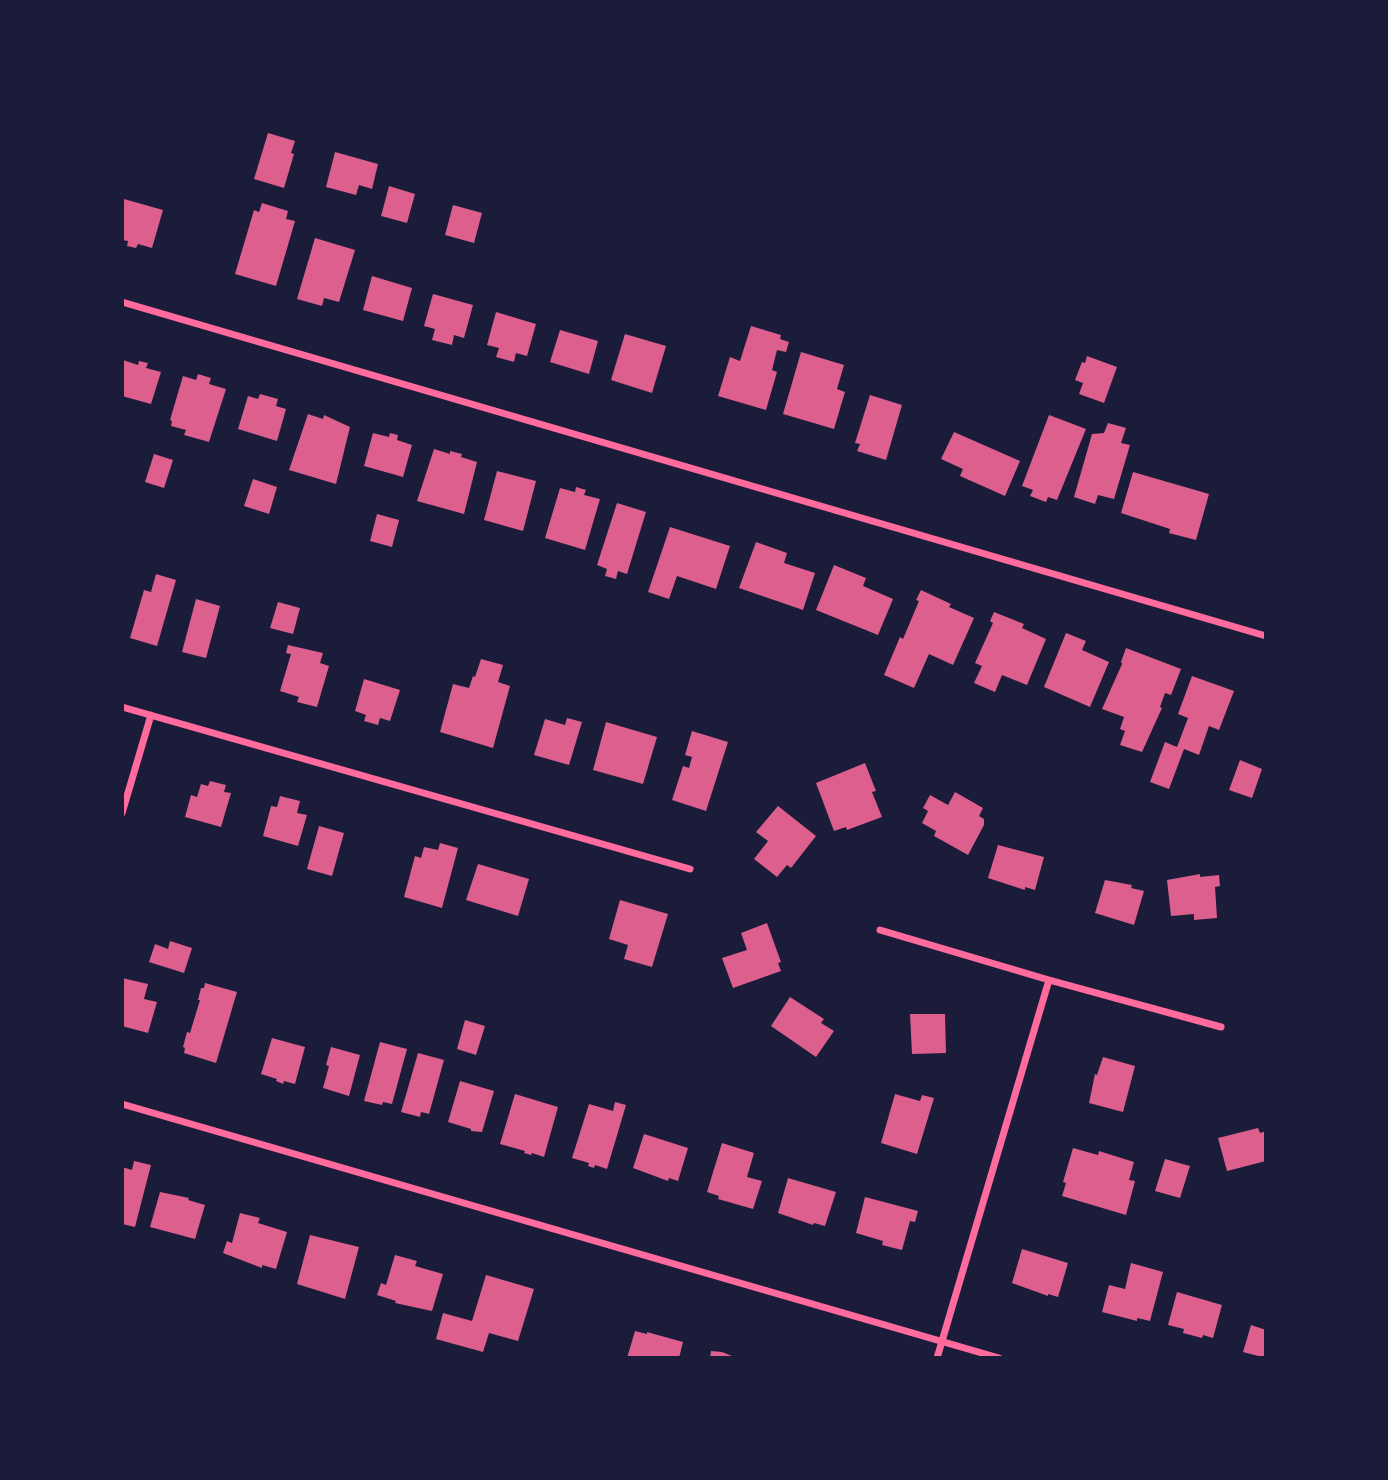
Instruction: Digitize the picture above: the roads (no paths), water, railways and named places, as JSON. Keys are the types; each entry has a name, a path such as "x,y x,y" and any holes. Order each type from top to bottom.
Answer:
{"street":[{"path":"122,302 1265,636"},
{"path":"122,707 690,869"},
{"path":"122,813 151,715"},
{"path":"880,930 1221,1027"},
{"path":"937,1357 1049,980"},
{"path":"122,1104 999,1357"}]}
